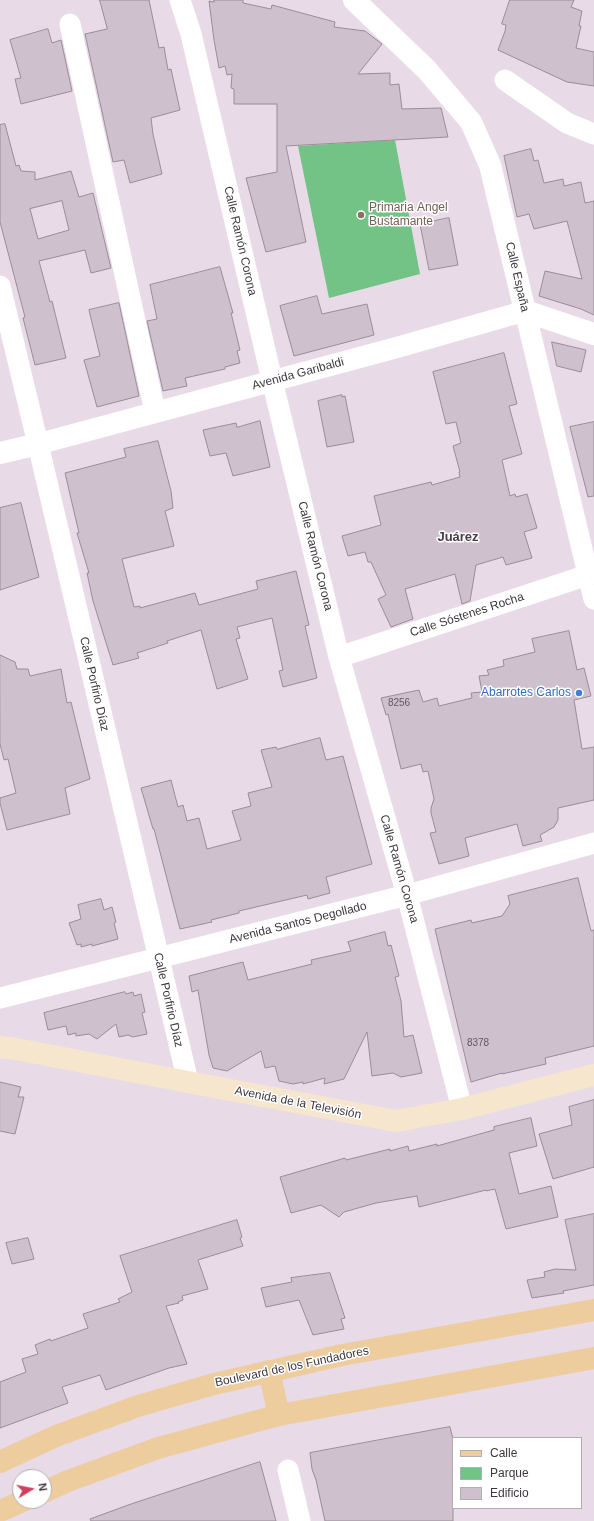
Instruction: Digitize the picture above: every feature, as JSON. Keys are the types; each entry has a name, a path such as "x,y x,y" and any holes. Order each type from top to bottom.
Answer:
{"main road":[{"name":"Avenida de la Televisión","path":"0,1047 396,1121 462,1109 594,1075"},
{"name":"Boulevard de los Fundadores","path":"0,1462 56,1436 138,1406 214,1384 342,1355 594,1310"},
{"path":"52,1488 158,1448 279,1415 594,1358"},
{"path":"269,1371 279,1415"},
{"path":"0,1511 12,1506"}],"street":[{"name":"Calle Ramón Corona","path":"180,0 191,34 339,657 407,895 462,1109"},
{"name":"Calle España","path":"354,0 428,70 471,122 490,165 591,574 594,599"},
{"path":"70,24 155,412"},
{"path":"505,80 567,123 594,134"},
{"name":"Calle Porfirio Díaz","path":"0,286 188,1082"},
{"name":"Avenida Garibaldi","path":"0,453 395,348 525,311"},
{"path":"525,311 594,334"},
{"name":"Calle Sóstenes Rocha","path":"339,657 591,574"},
{"name":"Avenida Santos Degollado","path":"0,998 407,895 594,843"},
{"path":"288,1470 300,1521"}],"green space":[{"path":"395,140 420,274 329,298 298,146"}],"building":[{"path":"100,0 149,0 159,48 164,47 168,70 171,69 180,110 151,118 162,174 130,183 124,160 113,162 85,34 107,29"},
{"path":"214,0 243,0 243,3 271,9 272,5 335,22 334,27 365,31 382,44 358,74 390,73 390,85 399,84 402,109 441,108 448,137 286,146 306,242 266,252 246,178 277,172 277,104 234,104 234,89 231,88 232,74 227,75 225,66 219,68 209,1 214,2"},
{"path":"510,0 574,0 571,7 582,11 579,26 581,26 576,48 594,52 594,86 567,82 498,50 505,31 506,25 502,24"},
{"path":"48,29 52,43 61,40 72,91 21,104 15,79 21,78 10,40"},
{"path":"5,124 16,166 19,165 21,171 35,172 35,180 71,171 79,197 93,193 111,268 91,273 85,250 39,261 50,302 52,301 66,358 35,365 23,318 25,317 0,222 0,125","holes":["62,201 69,230 38,239 30,209"]},
{"path":"531,149 534,161 538,160 544,183 563,179 564,186 581,182 585,203 594,201 594,315 581,309 539,296 545,271 582,279 567,221 534,229 529,214 517,217 504,156"},
{"path":"449,218 458,265 429,270 420,224"},
{"path":"220,267 233,313 231,313 240,350 237,351 240,363 225,367 225,369 185,378 187,386 163,391 147,321 157,319 150,285"},
{"path":"317,296 322,314 367,304 374,335 294,356 280,306"},
{"path":"119,303 139,396 97,407 84,360 100,356 89,310"},
{"path":"552,342 586,350 581,372 557,366"},
{"path":"504,353 517,404 509,406 522,454 502,460 510,496 515,494 516,497 527,494 537,528 524,532 532,558 506,565 503,557 476,565 470,601 462,604 455,574 405,589 413,619 391,627 378,599 386,595 371,562 368,562 365,552 348,556 342,536 381,525 374,496 431,482 432,485 460,477 453,446 461,443 456,422 446,424 433,372"},
{"path":"342,395 342,397 345,396 354,442 327,447 318,401"},
{"path":"260,421 270,467 233,476 226,453 210,456 203,430 236,423 237,427"},
{"path":"594,422 594,496 588,497 570,427"},
{"path":"158,441 171,491 173,508 165,511 174,546 122,559 134,607 140,606 140,608 195,593 199,605 258,589 256,581 296,571 309,625 305,626 317,678 283,687 279,671 283,670 272,618 237,627 240,638 236,639 248,679 217,689 201,630 137,653 139,658 113,665 93,601 87,573 89,573 77,533 79,533 65,473 126,457 124,449"},
{"path":"21,503 39,577 0,590 0,508"},
{"path":"569,631 577,670 584,668 591,696 574,700 582,749 594,747 594,800 558,808 558,820 554,827 540,835 542,841 523,846 517,824 465,838 469,856 439,864 430,833 436,832 431,813 434,799 428,771 423,772 421,764 401,769 388,714 386,715 381,698 419,690 423,702 437,698 439,706 472,698 471,693 482,692 479,676 489,675 487,670 504,666 503,660 535,652 532,639"},
{"path":"0,655 15,662 17,669 28,669 30,676 61,669 67,703 71,702 90,779 65,788 70,814 7,830 0,798 16,793 8,759 4,760 0,744"},
{"path":"320,738 326,760 343,756 372,864 326,877 330,893 308,899 307,895 239,911 239,913 211,920 212,922 180,929 154,829 141,788 171,780 178,807 183,805 187,821 199,818 207,849 241,840 232,811 251,806 248,793 272,787 261,750 276,747 277,749"},
{"path":"578,878 591,931 594,930 594,1046 545,1058 546,1064 502,1073 471,1082 435,929 471,920 472,923 502,916 510,904 508,896"},
{"path":"101,899 104,910 112,907 118,939 92,946 92,944 81,947 81,944 77,945 69,923 81,919 78,905"},
{"path":"385,932 388,946 391,945 399,976 395,977 401,1001 404,1037 413,1035 422,1073 401,1077 393,1073 372,1076 367,1032 344,1079 324,1084 325,1078 303,1084 303,1082 293,1084 279,1081 275,1066 265,1068 261,1051 227,1071 213,1068 209,1055 198,990 192,992 189,976 243,962 248,980 312,964 311,960 351,951 348,942"},
{"path":"125,992 126,994 133,992 134,996 141,994 145,1012 142,1013 147,1034 133,1037 128,1035 119,1037 116,1024 97,1039 89,1034 76,1036 76,1033 68,1035 66,1026 48,1030 44,1013"},
{"path":"0,1082 21,1087 18,1097 24,1097 15,1134 0,1131"},
{"path":"594,1100 594,1167 553,1179 539,1134 572,1125 569,1107"},
{"path":"531,1118 537,1146 509,1153 519,1194 551,1186 558,1217 506,1229 495,1189 419,1207 417,1196 376,1203 344,1212 339,1217 321,1205 291,1213 280,1177 345,1158 346,1160 390,1149 390,1151 408,1146 409,1151 437,1144 437,1146 494,1130 494,1127"},
{"path":"594,1214 594,1285 563,1291 564,1293 532,1298 527,1280 545,1277 544,1272 555,1269 576,1270 565,1220"},
{"path":"237,1220 243,1246 198,1260 208,1289 182,1296 183,1300 178,1302 179,1303 166,1306 187,1364 169,1368 106,1390 100,1375 62,1387 68,1403 0,1428 0,1382 26,1372 22,1359 38,1354 35,1345 88,1328 83,1314 120,1302 118,1299 132,1292 120,1256"},
{"path":"28,1238 34,1259 12,1264 6,1243"},
{"path":"330,1273 345,1318 341,1319 344,1329 313,1335 299,1300 266,1307 261,1288 292,1282 291,1278"},
{"path":"450,1427 452,1437 453,1521 325,1521 316,1480 312,1469 310,1453"},
{"path":"260,1462 276,1521 91,1521 90,1519 131,1504"}],"place":[{"name":"Primaria Angel Bustamante","path":"361,215"},
{"name":"Abarrotes Carlos","path":"579,693"}],"district":[{"name":"Juárez","path":"458,537"}]}
